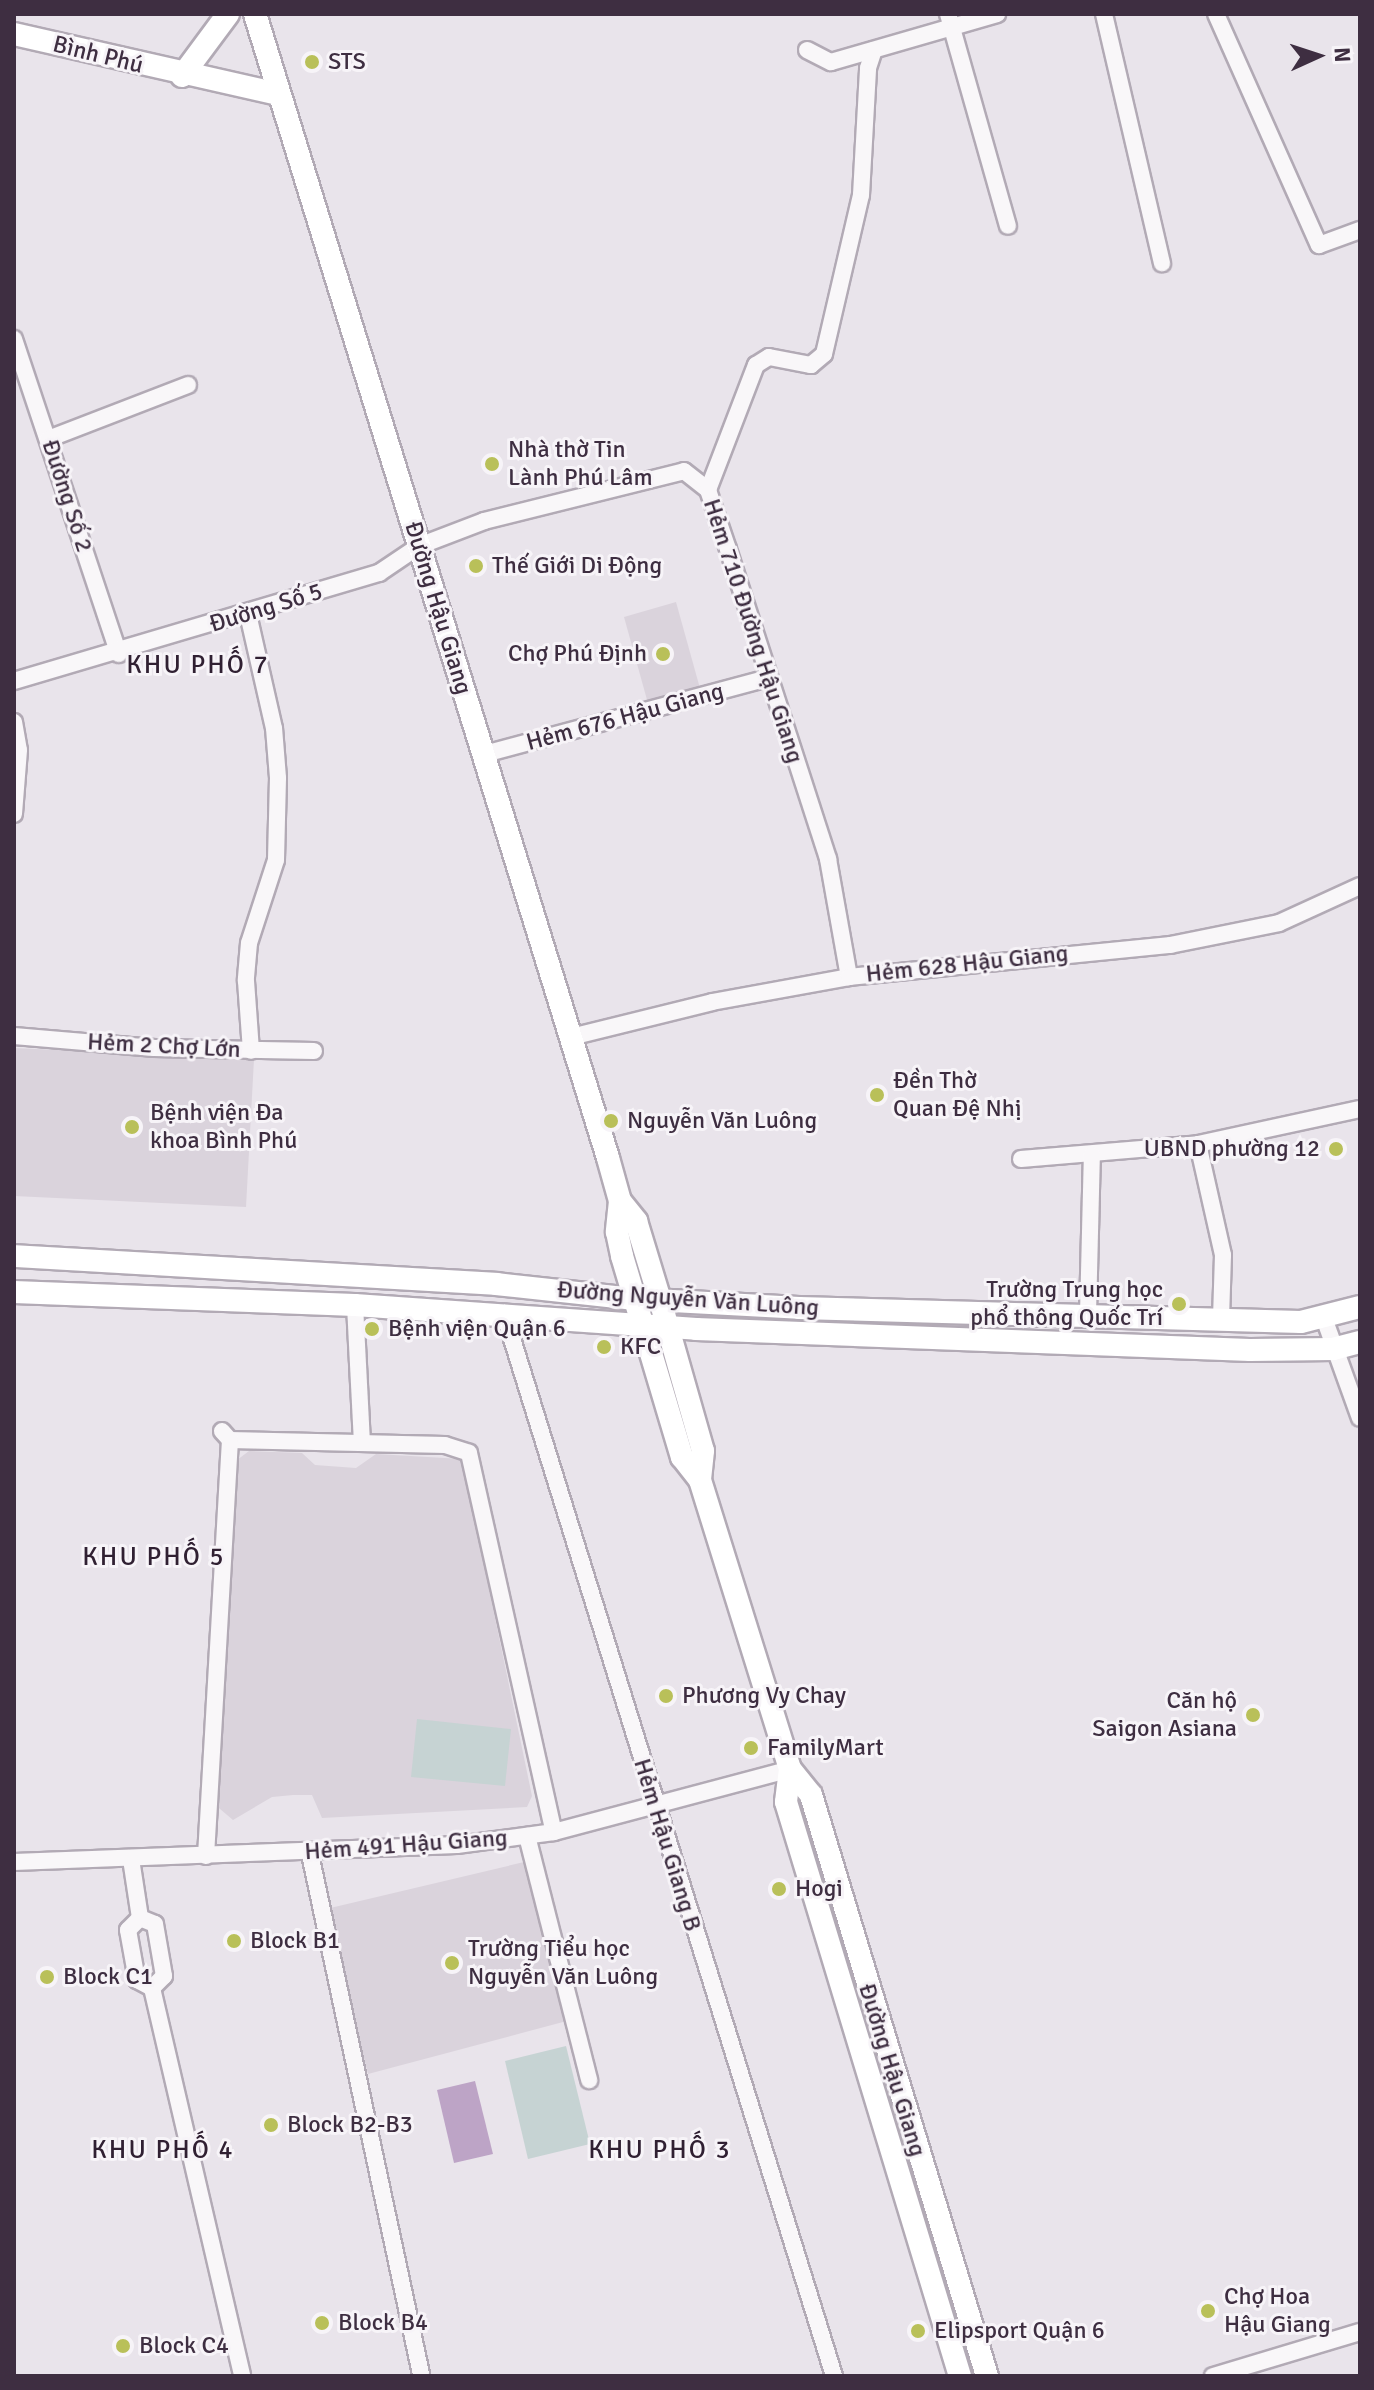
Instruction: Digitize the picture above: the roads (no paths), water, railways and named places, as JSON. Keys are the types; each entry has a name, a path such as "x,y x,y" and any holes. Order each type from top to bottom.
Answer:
{"main road":[{"path":"182,76 228,14"},
{"name":"Đường Hậu Giang","path":"255,14 620,1201 636,1221 660,1300 703,1451 700,1480"},
{"name":"Bình Phú","path":"14,34 182,76 278,94"},
{"name":"Đường Hậu Giang","path":"620,1201 617,1232 682,1457 700,1480 790,1769 811,1795 987,2376"},
{"name":"Đường Nguyễn Văn Luông","path":"14,1256 496,1284 660,1300 1221,1318 1324,1318 1360,1307"},
{"name":"Đường Nguyễn Văn Luông","path":"14,1292 504,1313 668,1328 1333,1349 1360,1342"},
{"name":"Đường Hậu Giang","path":"790,1769 786,1802 960,2376"}],"street":[{"path":"807,50 831,62 874,50 950,21 997,14"},
{"path":"1104,14 1162,263"},
{"path":"1216,14 1319,245 1360,230"},
{"path":"950,21 1008,226"},
{"path":"708,490 756,365 769,357 811,365 824,354 861,195 868,68 874,50"},
{"name":"Đường Số 2","path":"14,339 119,654"},
{"path":"48,439 188,385"},
{"name":"Hẻm 710 Đường Hậu Giang","path":"419,546 484,521 673,470 694,475 708,490 828,859 849,977"},
{"name":"Đường Số 5","path":"14,681 119,654 379,573 419,546"},
{"path":"248,614 274,728 278,778 276,860 249,943 246,981 251,1051"},
{"name":"Hẻm 676 Hậu Giang","path":"481,755 768,678"},
{"path":"14,722 19,750 14,814"},
{"name":"Hẻm 628 Hậu Giang","path":"571,1037 712,1002 849,977 1170,945 1279,923 1360,886"},
{"name":"Hẻm 2 Chợ Lớn","path":"14,1036 251,1051 314,1051"},
{"path":"1021,1159 1198,1144 1360,1109"},
{"path":"1198,1144 1223,1255 1221,1318"},
{"path":"1088,1314 1092,1155"},
{"path":"355,1305 362,1442"},
{"name":"Hẻm Hậu Giang B","path":"504,1313 653,1806 834,2376"},
{"path":"1324,1318 1360,1418"},
{"path":"206,1856 226,1435 445,1445 469,1453 554,1832"},
{"name":"Hẻm 491 Hậu Giang","path":"14,1862 310,1854 527,1836 554,1832 790,1769"},
{"path":"527,1836 589,2080"},
{"path":"310,1854 421,2374"},
{"path":"131,1859 140,1918"},
{"path":"140,1918 128,1930 137,1980 152,1988 242,2376"},
{"path":"140,1918 155,1924 164,1976 152,1988"},
{"path":"1213,2376 1360,2332"}],"place":[{"name":"STS","path":"312,62"},
{"name":"Nhà thờ Tin Lành Phú Lâm","path":"492,464"},
{"name":"Thế Giới Di Động","path":"476,566"},
{"name":"Chợ Phú Định","path":"663,654"},
{"name":"Đền Thờ Quan Đệ Nhị","path":"877,1095"},
{"name":"Nguyễn Văn Luông","path":"611,1121"},
{"name":"Bệnh viện Đa khoa Bình Phú","path":"132,1127"},
{"name":"UBND phường 12","path":"1336,1149"},
{"name":"Trường Trung học phổ thông Quốc Trí","path":"1179,1304"},
{"name":"Bệnh viện Quận 6","path":"372,1329"},
{"name":"KFC","path":"604,1347"},
{"name":"Phương Vy Chay","path":"666,1696"},
{"name":"Căn hộ Saigon Asiana","path":"1253,1715"},
{"name":"FamilyMart","path":"751,1748"},
{"name":"Hogi","path":"779,1889"},
{"name":"Block B1","path":"234,1941"},
{"name":"Trường Tiểu học Nguyễn Văn Luông","path":"452,1963"},
{"name":"Block C1","path":"47,1977"},
{"name":"Block B2-B3","path":"271,2125"},
{"name":"Chợ Hoa Hậu Giang","path":"1208,2311"},
{"name":"Block B4","path":"322,2323"},
{"name":"Elipsport Quận 6","path":"918,2331"},
{"name":"Block C4","path":"123,2346"}],"district":[{"name":"KHU PHỐ 7","path":"198,666"},
{"name":"KHU PHỐ 5","path":"154,1558"},
{"name":"KHU PHỐ 4","path":"163,2151"},
{"name":"KHU PHỐ 3","path":"660,2151"}]}
